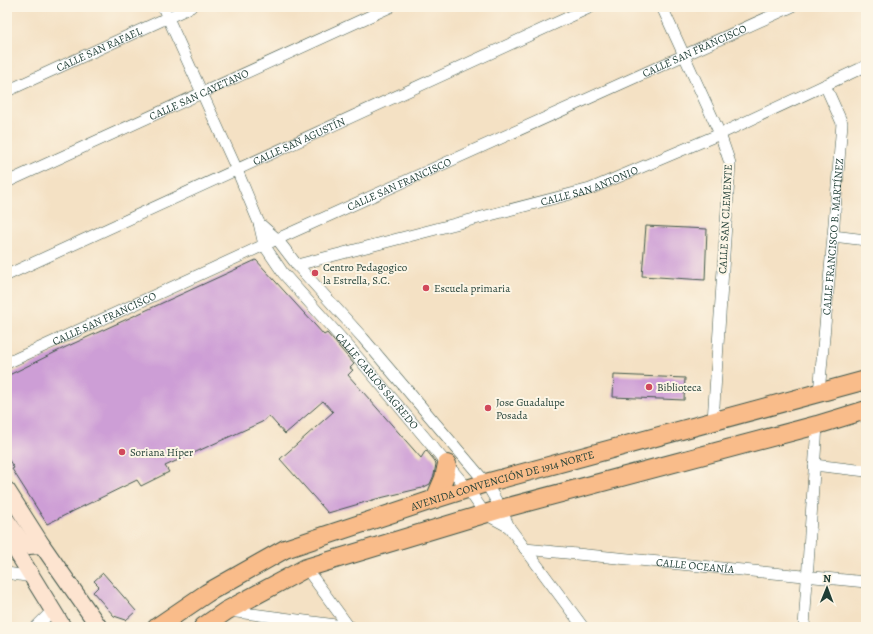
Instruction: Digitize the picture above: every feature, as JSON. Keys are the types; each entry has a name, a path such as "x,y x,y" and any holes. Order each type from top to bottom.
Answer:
{"main road":[{"name":"AVENIDA CONVENCIÓN DE 1914 NORTE","path":"157,627 207,593 285,549 486,483 866,380"},
{"path":"203,627 226,610 306,568 493,512 817,425 866,410"},
{"path":"434,499 444,478 447,464"}],"street":[{"name":"CALLE CARLOS SAGREDO","path":"163,7 237,170 259,223 264,245 283,273 350,348 468,489 509,527 583,627"},
{"name":"CALLE SAN RAFAEL","path":"7,92 192,7"},
{"name":"CALLE SAN CAYETANO","path":"7,182 390,7"},
{"name":"CALLE SAN AGUSTÍN","path":"7,275 591,7"},
{"name":"CALLE SAN CLEMENTE","path":"662,7 720,134 730,162 713,421"},
{"name":"CALLE SAN FRANCISCO","path":"7,363 277,239 791,7"},
{"name":"CALLE SAN ANTONIO","path":"297,265 590,189 720,134 866,66"},
{"name":"CALLE FRANCISCO B. MARTÍNEZ","path":"819,393 834,236 842,123 825,85"},
{"name":"CALLE CARLOS SAGREDO","path":"259,223 277,239 297,265 362,338 486,483 493,512 509,527"},
{"path":"834,236 866,240"},
{"path":"350,348 362,338"},
{"path":"804,627 817,425"},
{"path":"814,465 866,471"},
{"path":"7,490 42,545 98,627"},
{"path":"7,521 22,542 29,546 42,545"},
{"path":"7,536 63,627"},
{"name":"CALLE OCEANÍA","path":"525,549 866,582"},
{"path":"306,568 349,627"},
{"path":"7,573 32,577"},
{"path":"36,627 53,610"},
{"path":"226,610 349,627"}],"building":[{"path":"646,226 707,229 705,280 642,276"},
{"path":"256,260 324,335 327,333 354,364 350,368 353,370 348,375 421,458 426,450 435,461 436,464 434,475 430,484 422,488 328,513 280,459 333,412 323,401 285,434 269,416 262,422 165,466 169,472 141,486 137,480 47,524 12,469 14,468 7,457 7,376 66,347"},
{"name":"Biblioteca","path":"614,375 685,378 684,400 613,397"},
{"path":"103,573 136,611 126,620 114,616 93,592 99,586 94,581"}],"place":[{"name":"Centro Pedagogico la Estrella, S.C.","path":"315,273"},
{"name":"Escuela primaria","path":"426,288"},
{"name":"Biblioteca","path":"649,387"},
{"name":"Jose Guadalupe Posada","path":"488,408"},
{"name":"Soriana Híper","path":"122,452"}]}
